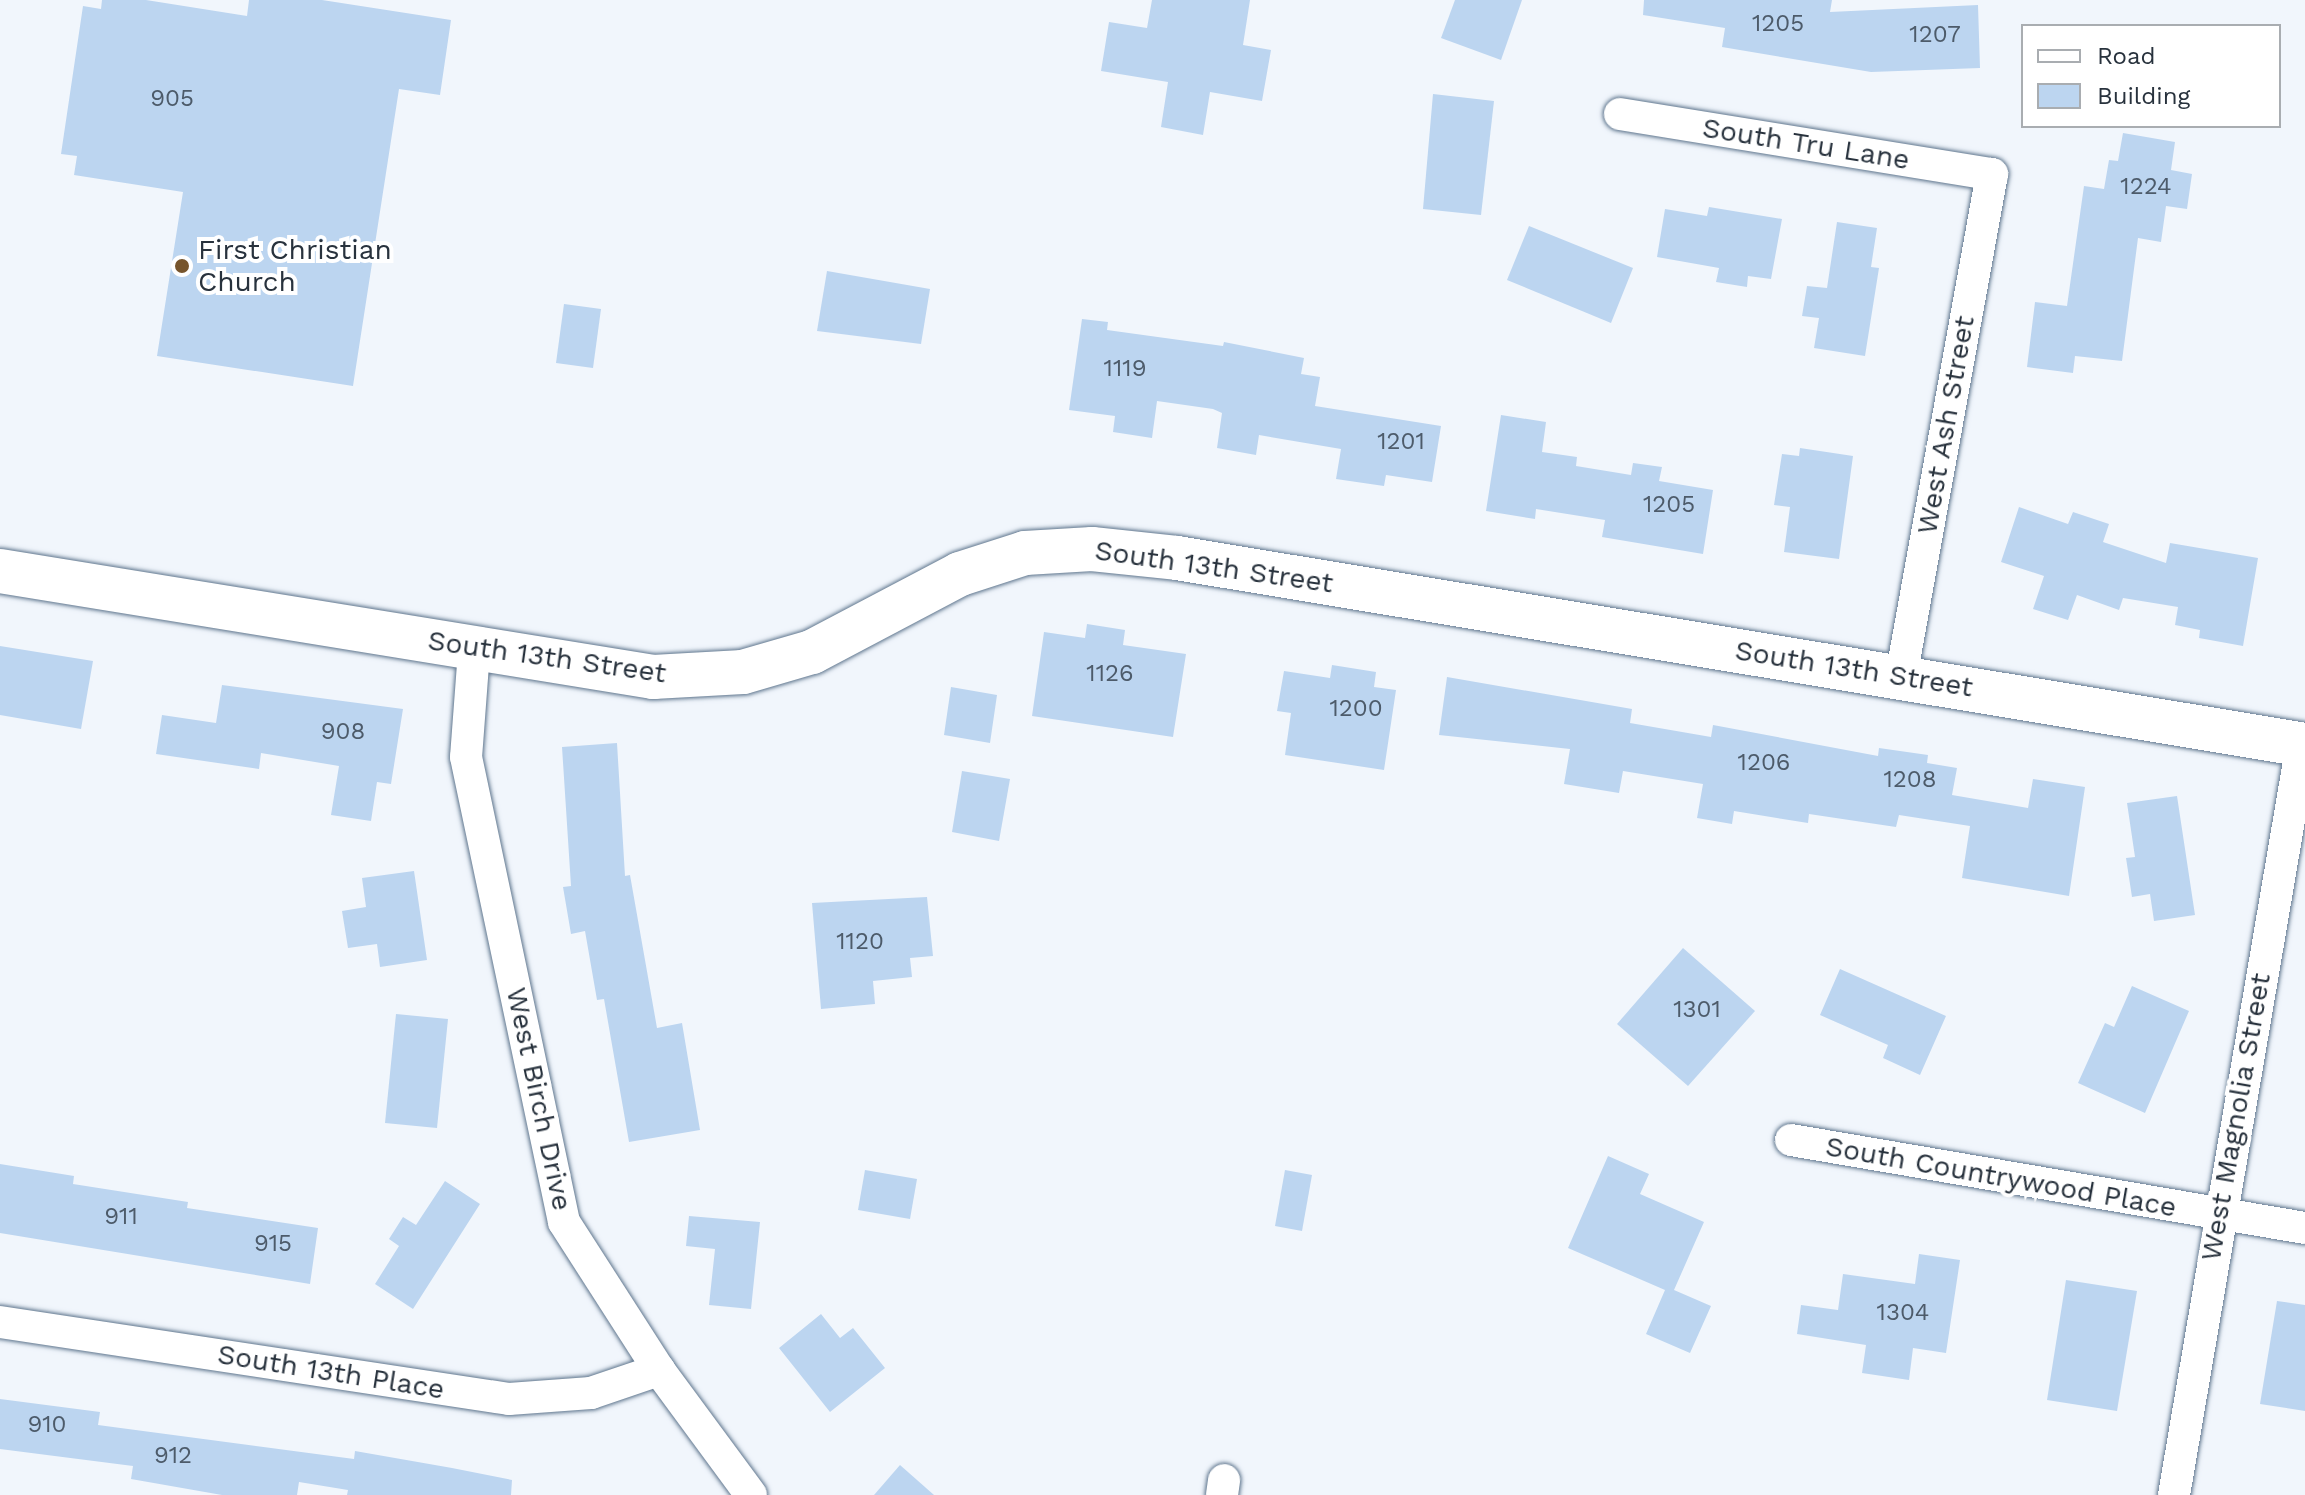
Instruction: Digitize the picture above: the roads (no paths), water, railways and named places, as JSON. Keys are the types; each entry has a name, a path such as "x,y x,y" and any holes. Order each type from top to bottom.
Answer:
{"street":[{"name":"South Tru Lane","path":"1620,114 1992,174"},
{"name":"West Ash Street","path":"1901,677 1992,174"},
{"name":"South 13th Street","path":"0,571 474,651 653,677 743,672 812,652 960,574 1025,553 1092,549 1177,558 2304,744"},
{"name":"West Birch Drive","path":"474,651 466,757 564,1222 659,1370 751,1495"},
{"name":"West Magnolia Street","path":"2171,1493 2304,744"},
{"name":"South Countrywood Place","path":"1791,1140 2305,1228"},
{"name":"South 13th Place","path":"0,1322 509,1399 591,1393 659,1370"}],"place":[{"name":"First Christian Church","path":"182,266"}]}
